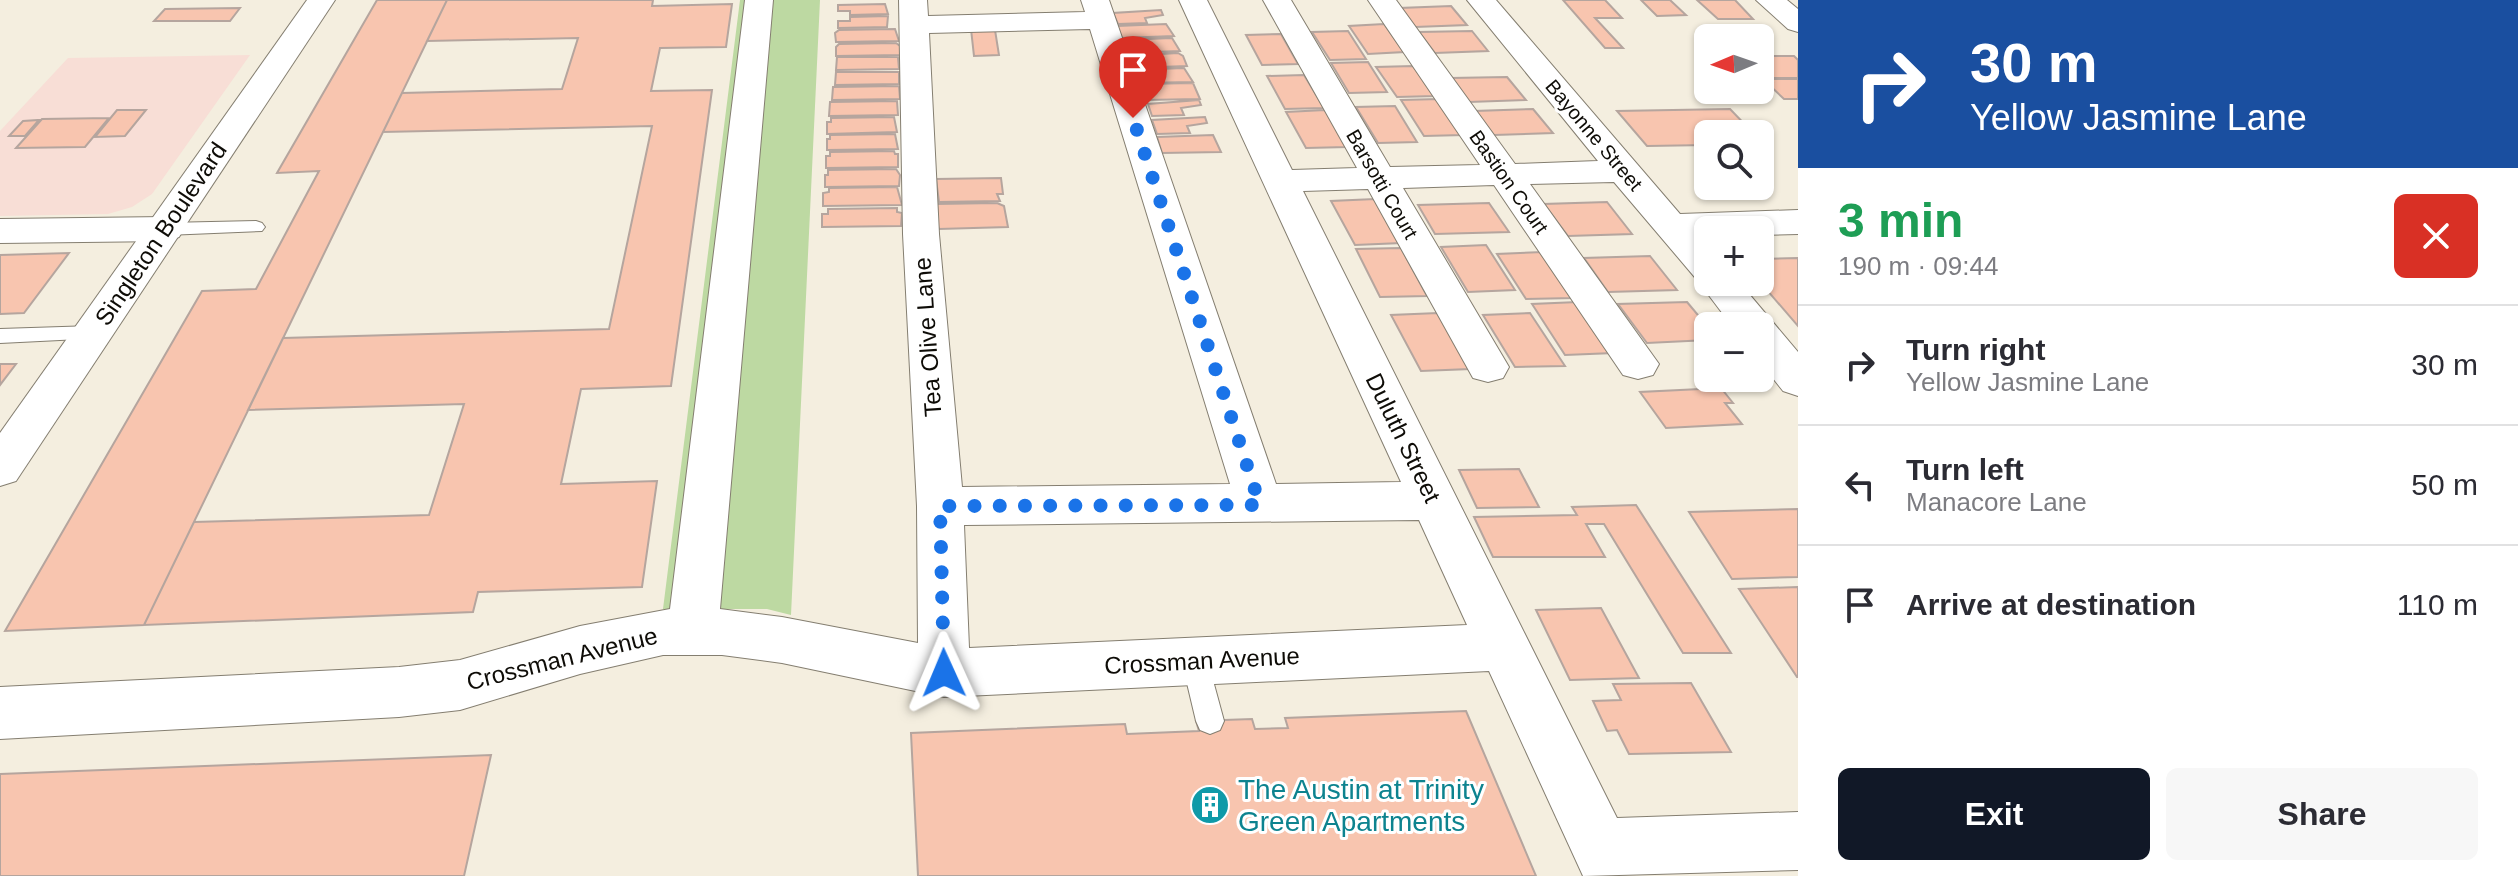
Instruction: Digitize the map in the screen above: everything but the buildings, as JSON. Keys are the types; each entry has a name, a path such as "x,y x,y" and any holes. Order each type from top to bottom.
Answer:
{"street":[{"name":"Singleton Boulevard","path":"0,468 321,0"},
{"path":"693,632 759,0"},
{"name":"Duluth Street","path":"1193,0 1607,862"},
{"name":"Barsotti Court","path":"1277,0 1488,367"},
{"name":"Bastion Court","path":"1382,0 1638,364"},
{"name":"Bayonne Street","path":"1481,0 1694,254"},
{"path":"1770,0 1798,23"},
{"path":"914,12 1098,10 1260,505"},
{"name":"Tea Olive Lane","path":"914,12 921,234 940,506 944,673"},
{"path":"1280,181 1625,171"},
{"path":"1671,226 1798,222"},
{"path":"0,231 166,229"},
{"path":"1729,296 1742,312"},
{"path":"1774,351 1798,380"},
{"path":"940,506 1434,501"},
{"name":"Crossman Avenue","path":"0,713 399,692 460,685 580,650 649,635 693,632 782,640 944,673 1504,647"},
{"path":"1607,862 1798,841"}],"lane":[{"path":"166,229 256,227"},
{"path":"0,336 93,333"},
{"path":"1195,662 1210,721"}],"shaded area":[{"path":"250,55 152,194 132,207 108,214 0,216 0,131 68,58"}],"green space":[{"path":"740,0 820,0 791,615 767,609 663,609"}],"place":[{"name":"The Austin at Trinity Green Apartments","path":"1210,805"}],"route":[{"path":"944,673 940,506 1260,505 1133,118"}]}
